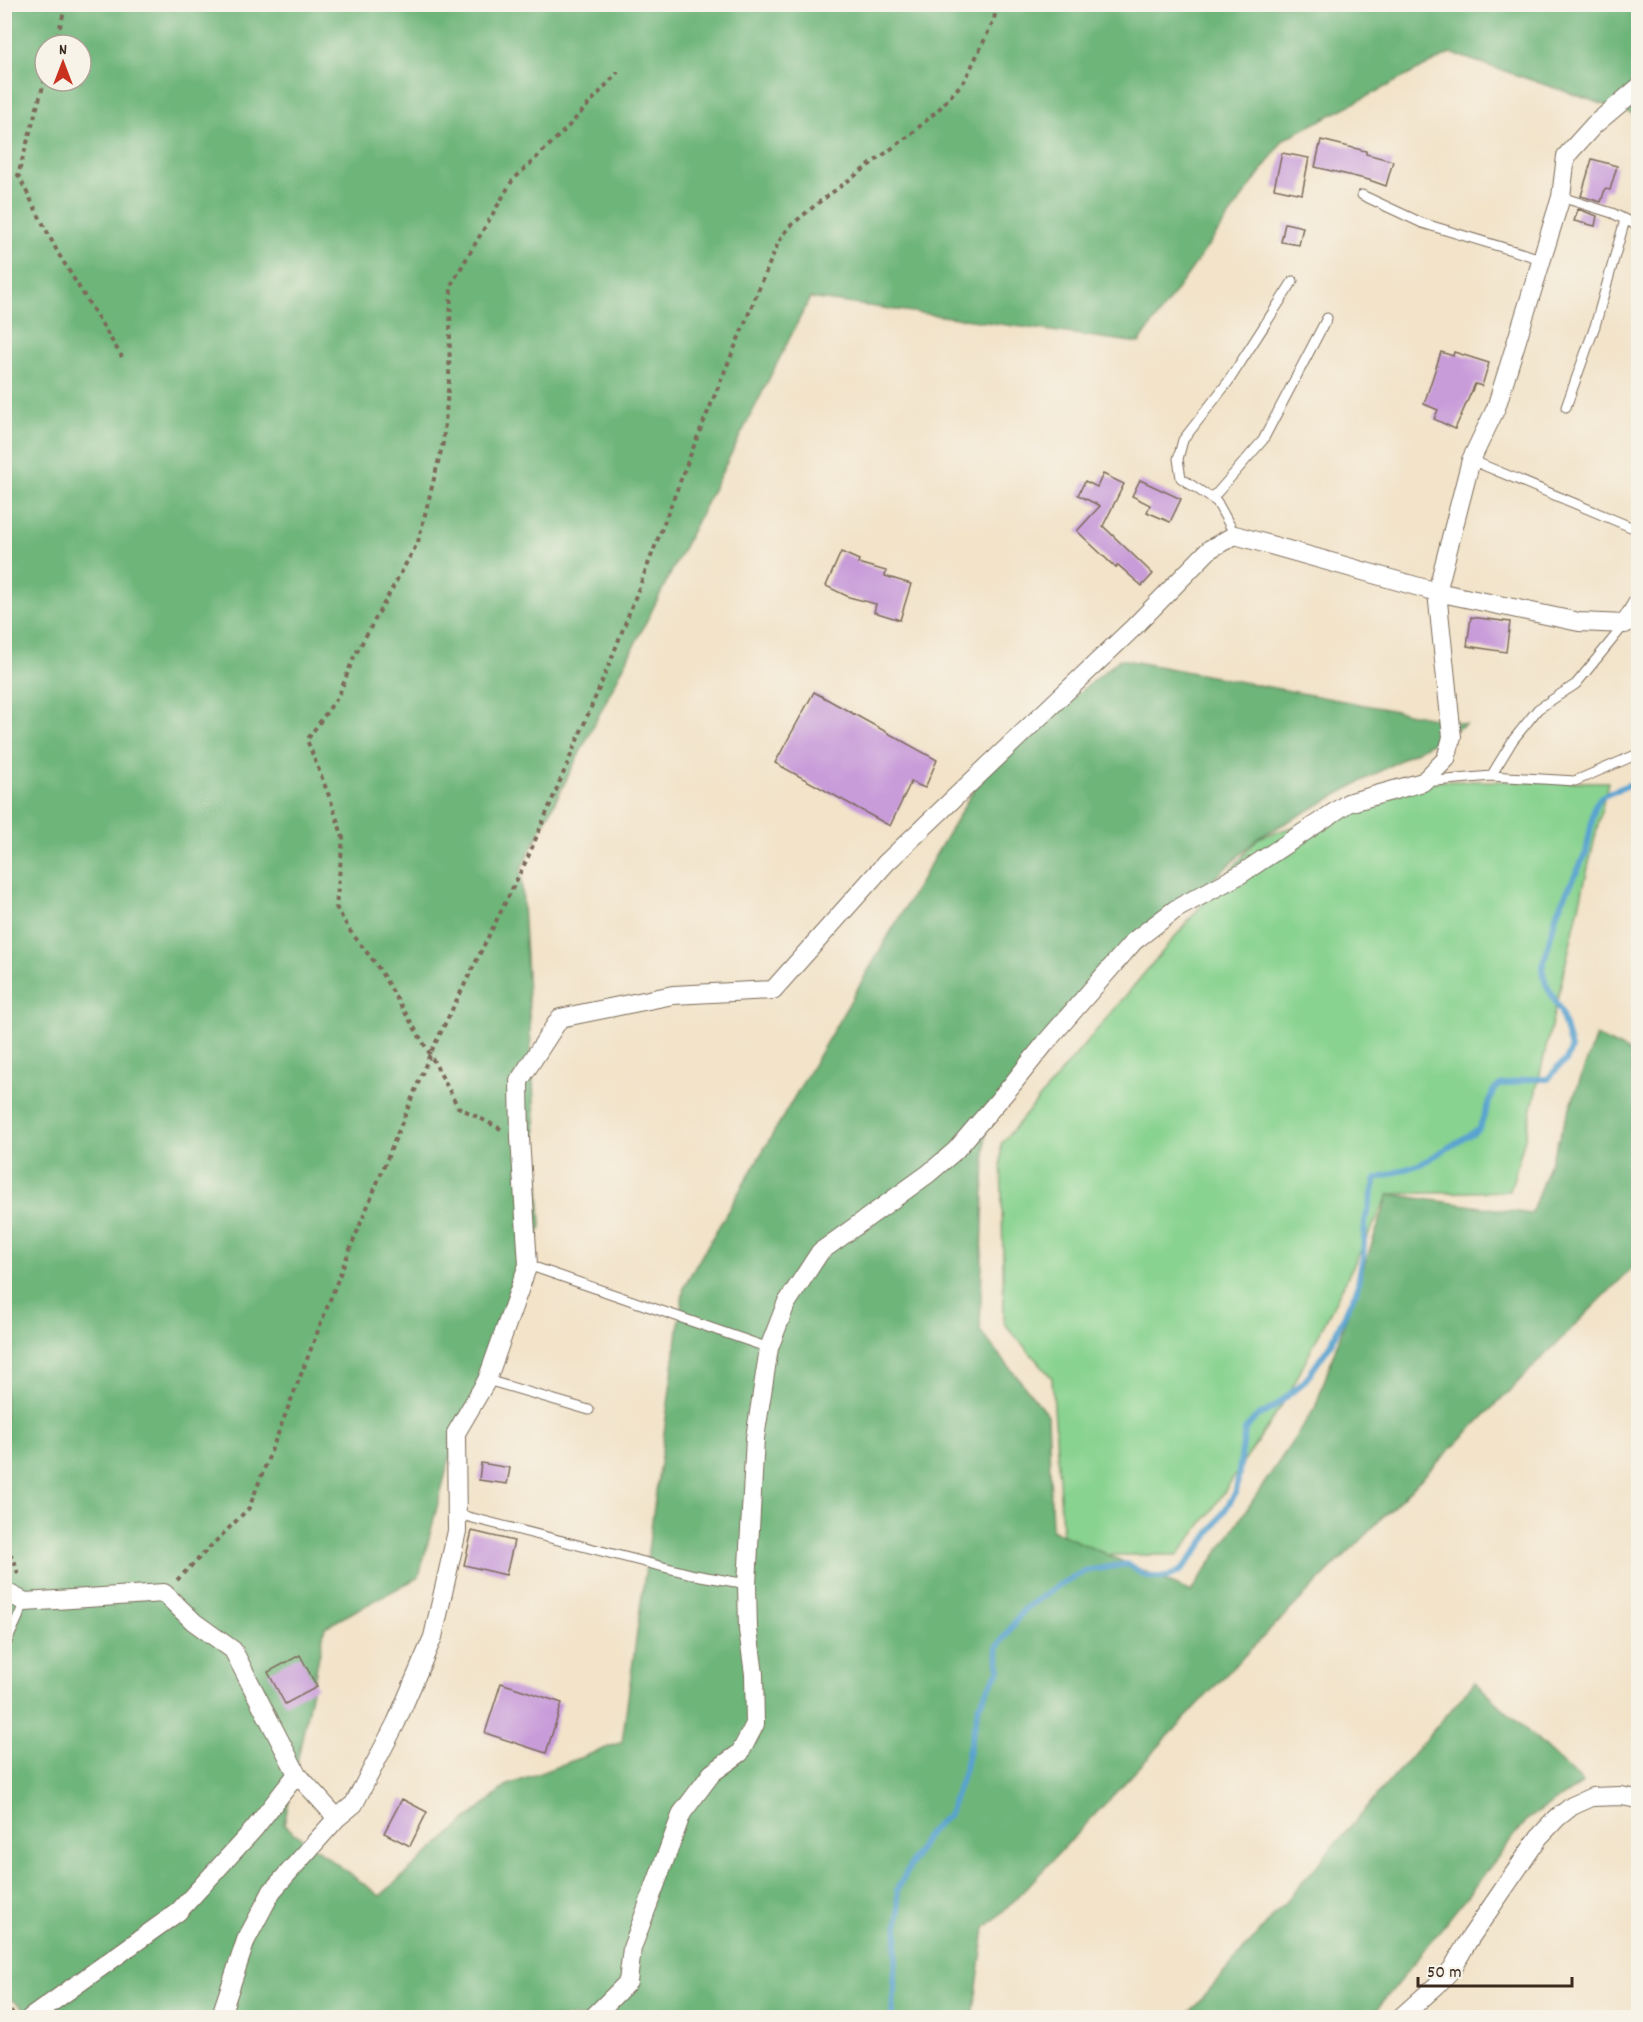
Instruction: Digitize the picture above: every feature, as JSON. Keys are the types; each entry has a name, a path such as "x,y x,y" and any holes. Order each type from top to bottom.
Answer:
{"street":[{"path":"592,2018 628,1982 632,1948 682,1813 712,1773 740,1753 755,1724 754,1674 748,1630 747,1584 755,1438 770,1348 786,1304 820,1252 928,1174 955,1151 1134,941 1176,909 1241,874 1348,803 1423,783 1446,759 1452,738 1437,592 1471,460 1496,408 1561,197 1566,156 1594,125 1638,88"},
{"path":"220,2018 246,1940 272,1891 337,1818 354,1804 370,1778 433,1637 457,1530 456,1433 487,1380 528,1265 519,1081 560,1018 673,995 773,990 886,863 1133,628 1210,549 1235,535 1437,592 1579,622 1625,624 1638,602"},
{"path":"4,1591 26,1602 164,1593 194,1622 233,1650 297,1774 337,1818"},
{"path":"30,2018 178,1912 254,1829 297,1774"},
{"path":"1400,2018 1452,1969 1468,1941 1539,1837 1557,1818 1572,1806 1592,1797 1621,1796 1638,1799"}],"lane":[{"path":"1362,195 1422,223 1541,259"},
{"path":"1561,197 1611,213 1638,225"},
{"path":"1566,407 1595,326 1625,220"},
{"path":"1235,535 1217,502 1181,478 1178,459 1184,440 1228,382 1293,281"},
{"path":"1210,497 1217,493 1263,440 1327,318"},
{"path":"1471,460 1638,530"},
{"path":"1491,776 1514,740 1538,709 1576,684 1625,624"},
{"path":"1423,783 1491,776 1575,781 1638,754"},
{"path":"528,1265 770,1348"},
{"path":"487,1380 589,1410"},
{"path":"457,1514 695,1575 747,1584"},
{"path":"4,1647 26,1602"}],"path":[{"path":"58,33 66,4"},
{"path":"164,1593 249,1508 430,1054 528,857 611,660 697,438 778,243 789,228 818,203 910,135 940,108 965,80 993,22 998,4"},
{"path":"520,1138 458,1107 430,1054 376,964 336,907 342,838 331,801 307,740 339,695 353,659 418,542 443,443 449,381 451,285 512,181 565,130 618,72"},
{"path":"41,93 18,175 58,253 122,357"},
{"path":"4,1547 14,1559 26,1602"}],"green space":[{"path":"5,5 1638,5 1638,116 1451,53 1284,139 1139,343 810,298 521,869 541,1226 487,1380 456,1433 419,1577 325,1627 284,1825 380,1896 506,1786 622,1742 684,1286 987,767 1120,659 1466,724 1258,838 1079,1004 986,1115 980,1331 1048,1415 1052,1530 1191,1592 1315,1408 1389,1194 1531,1214 1596,1036 1638,1056 1638,1262 1236,1664 1011,1904 985,1928 973,2017 37,2018 5,1995"},
{"path":"1436,781 1608,782 1525,1138 1510,1191 1389,1194 1289,1394 1212,1510 1178,1555 1064,1555 1052,1378 1004,1323 1001,1144 1258,838"},
{"path":"1475,1682 1583,1783 1528,1819 1371,2017 1186,2017"}],"building":[{"path":"1321,140 1366,151 1366,154 1393,161 1386,186 1315,167"},
{"path":"1282,153 1309,158 1302,194 1274,188"},
{"path":"1592,159 1617,166 1610,190 1605,189 1601,202 1581,196"},
{"path":"1578,209 1597,216 1595,226 1574,221"},
{"path":"1285,223 1303,227 1299,245 1281,242"},
{"path":"1441,352 1453,356 1454,352 1489,363 1482,386 1475,384 1455,429 1434,419 1438,410 1424,404"},
{"path":"1103,474 1124,484 1103,526 1153,574 1142,586 1118,565 1116,568 1077,531 1100,506 1078,495 1085,481 1097,487"},
{"path":"1140,480 1181,499 1170,522 1147,512 1150,505 1132,496"},
{"path":"841,552 859,560 858,563 886,571 885,576 911,584 900,620 874,612 876,604 849,597 826,586"},
{"path":"1471,617 1510,622 1506,652 1467,646"},
{"path":"814,692 937,760 925,788 911,782 890,826 775,763"},
{"path":"481,1463 510,1468 507,1484 479,1480"},
{"path":"472,1531 514,1541 506,1575 464,1565"},
{"path":"300,1655 317,1687 285,1704 268,1672"},
{"path":"501,1683 562,1703 546,1753 485,1733"},
{"path":"402,1799 427,1812 410,1846 384,1833"}],"waterway":[{"path":"892,2018 899,1910 897,1890 926,1836 948,1816 964,1772 979,1705 1000,1669 997,1648 1024,1609 1085,1571 1127,1564 1148,1577 1167,1577 1180,1571 1195,1554 1236,1492 1245,1430 1255,1418 1273,1408 1304,1382 1330,1345 1357,1289 1363,1256 1365,1221 1376,1179 1421,1164 1479,1129 1493,1091 1500,1085 1530,1079 1548,1079 1566,1061 1571,1049 1561,1012 1546,984 1542,969 1557,912 1586,853 1595,805 1601,797 1638,781"}]}
